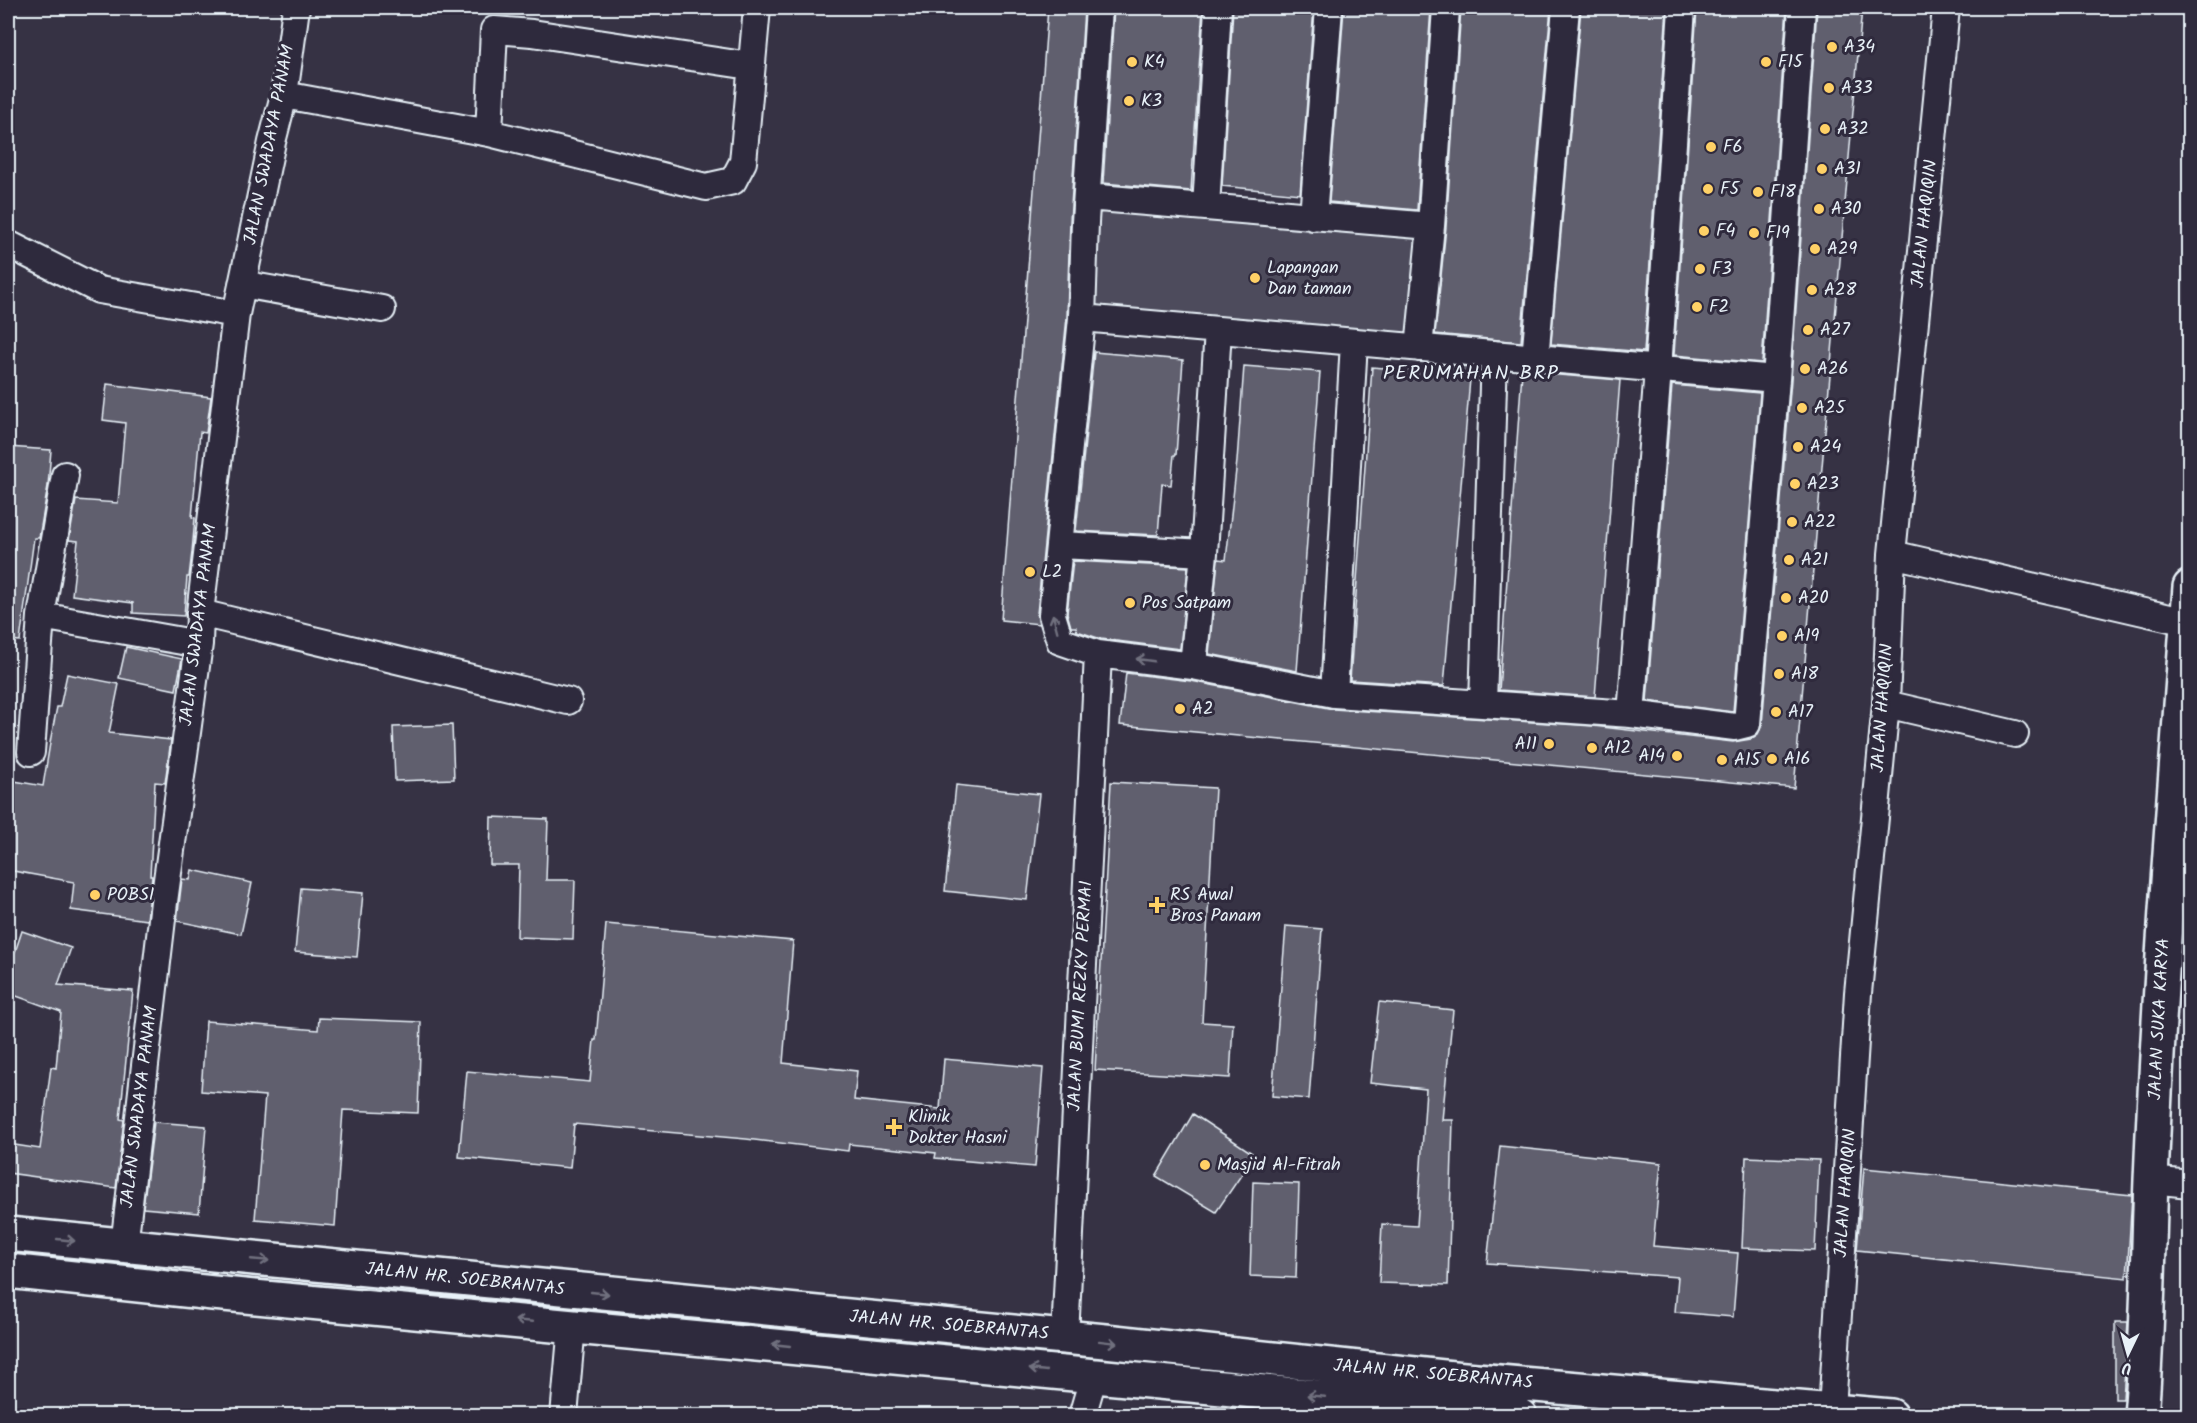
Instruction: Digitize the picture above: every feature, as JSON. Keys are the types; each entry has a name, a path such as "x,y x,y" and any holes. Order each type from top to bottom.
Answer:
{"main road":[{"name":"JALAN SUKA KARYA","path":"2141,1416 2147,1342 2151,1180 2161,997 2187,661 2190,587"},
{"name":"JALAN HR. SOEBRANTAS","path":"8,1234 1065,1337 1453,1378 1891,1416"},
{"name":"JALAN HR. SOEBRANTAS","path":"8,1271 213,1293 1094,1375 1444,1412 1520,1416"},
{"path":"814,1348 816,1314"}],"street":[{"name":"JALAN SWADAYA PANAM","path":"124,1246 164,902 199,644 200,613 236,314 284,95 296,8"},
{"path":"284,95 489,133 706,187 732,181 742,162 757,8"},
{"path":"1100,8 1087,197 1082,318 1052,615 1060,641 1098,654 1193,666 1334,694 1631,714 1735,726 1747,724 1776,379 1802,8"},
{"path":"1206,207 1218,8"},
{"path":"1313,217 1329,8"},
{"path":"1419,348 1431,226 1446,8"},
{"path":"1535,359 1566,8"},
{"path":"1631,714 1658,369 1682,8"},
{"name":"JALAN HAQIQIN","path":"1832,1410 1858,993 1886,704 1892,554 1946,8"},
{"path":"489,133 494,19 532,33 750,66"},
{"path":"1087,197 1431,226"},
{"path":"8,244 99,290 236,314"},
{"path":"242,284 382,309"},
{"path":"1082,318 1776,379"},
{"path":"1193,666 1204,554 1218,330"},
{"path":"1334,694 1354,342"},
{"path":"1483,704 1494,354"},
{"path":"31,752 42,616 65,475"},
{"path":"1060,545 1204,554"},
{"path":"1892,554 2187,622"},
{"path":"200,613 568,701"},
{"path":"42,616 199,644"},
{"name":"JALAN BUMI REZKY PERMAI","path":"1065,1337 1098,654"},
{"path":"1886,704 2015,734"},
{"path":"2151,1180 2190,1184"},
{"path":"564,1416 572,1325"},
{"path":"1082,1416 1094,1375"}],"shaded area":[{"name":"Lapangan Dan taman","path":"1087,197 1431,226 1419,348 1082,318"}],"building":[{"path":"1048,8 1084,10 1070,221 1067,317 1037,614 1039,624 1001,620"},
{"path":"1114,8 1203,8 1191,191 1103,183"},
{"path":"1233,8 1314,8 1300,194 1222,186"},
{"path":"1344,8 1431,8 1417,210 1329,202"},
{"path":"1461,8 1551,8 1521,342 1435,334 1446,227"},
{"path":"1581,8 1667,8 1644,352 1551,344"},
{"path":"1697,8 1787,8 1762,363 1674,355"},
{"path":"1817,8 1862,8 1794,788 1120,725 1126,673 1191,681 1333,709 1593,726 1733,742 1751,739 1758,734 1762,725 1791,380"},
{"path":"1094,352 1183,360 1176,455 1174,455 1171,485 1162,484 1158,535 1076,531"},
{"path":"1427,363 1471,367 1444,686 1350,680 1372,367 1423,371 1426,370"},
{"path":"1244,366 1320,372 1297,671 1209,654 1218,559 1226,560 1237,461"},
{"path":"1522,372 1620,380 1595,697 1499,690"},
{"path":"107,384 211,397 206,433 200,432 192,517 195,518 184,616 133,613 133,603 72,595 78,541 69,540 76,500 118,503 125,423 103,420"},
{"path":"1672,385 1760,393 1733,712 1647,701"},
{"path":"8,447 51,450 48,486 39,538 34,538 20,641 8,640"},
{"name":"Pos Satpam","path":"1073,561 1188,567 1180,649 1101,639 1077,631 1076,627 1071,627 1067,613"},
{"path":"126,647 182,659 176,690 119,678"},
{"path":"67,674 119,684 109,733 171,740 165,783 155,782 150,876 152,876 147,920 71,910 74,882 8,870 8,780 43,786 57,707 60,707"},
{"path":"452,725 454,779 395,781 393,727"},
{"name":"RS Awal Bros Panam","path":"1111,782 1215,788 1202,1022 1233,1024 1230,1078 1095,1070"},
{"path":"956,785 1039,794 1027,900 945,891"},
{"path":"491,817 548,819 546,880 575,880 573,939 517,937 519,865 490,865"},
{"path":"192,870 252,883 241,934 177,921 182,879 190,880"},
{"path":"301,888 363,893 357,957 295,952"},
{"path":"606,924 793,941 783,1063 857,1071 854,1100 940,1109 944,1059 1043,1068 1035,1167 935,1158 936,1153 849,1144 848,1151 746,1139 574,1124 570,1168 459,1157 467,1071 590,1082"},
{"path":"1286,926 1322,929 1309,1099 1272,1096"},
{"path":"22,931 71,948 58,985 133,991 120,1119 124,1120 116,1188 8,1173 8,1144 40,1149 51,1067 56,1068 61,1012 8,993 8,973"},
{"path":"1379,1002 1453,1010 1442,1120 1453,1120 1448,1285 1379,1283 1382,1224 1417,1226 1426,1089 1370,1083"},
{"path":"319,1018 421,1022 418,1113 343,1110 335,1226 255,1219 265,1096 201,1091 206,1021 318,1030"},
{"name":"Masjid Al-Fitrah","path":"1193,1114 1255,1155 1216,1212 1156,1176"},
{"path":"154,1122 206,1126 199,1213 143,1208"},
{"path":"1500,1146 1661,1163 1653,1246 1738,1253 1733,1317 1675,1312 1678,1277 1487,1263"},
{"path":"1746,1157 1819,1160 1815,1251 1742,1248"},
{"path":"1864,1168 2132,1195 2127,1278 1857,1250"},
{"path":"1253,1182 1299,1184 1296,1278 1250,1276"},
{"path":"2115,1322 2128,1322 2123,1399 2115,1399"}],"place":[{"name":"A34","path":"1832,47"},
{"name":"K4","path":"1132,62"},
{"name":"F15","path":"1766,62"},
{"name":"A33","path":"1829,88"},
{"name":"K3","path":"1129,101"},
{"name":"A32","path":"1825,129"},
{"name":"F6","path":"1711,147"},
{"name":"A31","path":"1822,169"},
{"name":"F5","path":"1708,189"},
{"name":"F18","path":"1758,192"},
{"name":"A30","path":"1819,209"},
{"name":"F4","path":"1704,231"},
{"name":"F19","path":"1754,233"},
{"name":"A29","path":"1815,249"},
{"name":"F3","path":"1700,269"},
{"name":"Lapangan Dan taman","path":"1255,278"},
{"name":"A28","path":"1812,290"},
{"name":"F2","path":"1697,307"},
{"name":"A27","path":"1808,330"},
{"name":"A26","path":"1805,369"},
{"name":"A25","path":"1802,408"},
{"name":"A24","path":"1798,447"},
{"name":"A23","path":"1795,484"},
{"name":"A22","path":"1792,522"},
{"name":"A21","path":"1789,560"},
{"name":"L2","path":"1030,572"},
{"name":"A20","path":"1786,598"},
{"name":"Pos Satpam","path":"1130,603"},
{"name":"A19","path":"1782,636"},
{"name":"A18","path":"1779,674"},
{"name":"A2","path":"1180,709"},
{"name":"A17","path":"1776,712"},
{"name":"A11","path":"1549,744"},
{"name":"A12","path":"1592,748"},
{"name":"A14","path":"1677,756"},
{"name":"A16","path":"1772,759"},
{"name":"A15","path":"1722,760"},
{"name":"POBSI","path":"95,895"},
{"name":"RS Awal Bros Panam","path":"1157,905"},
{"name":"Klinik Dokter Hasni","path":"894,1127"},
{"name":"Masjid Al-Fitrah","path":"1205,1165"}],"district":[{"name":"PERUMAHAN BRP","path":"1471,374"}]}
